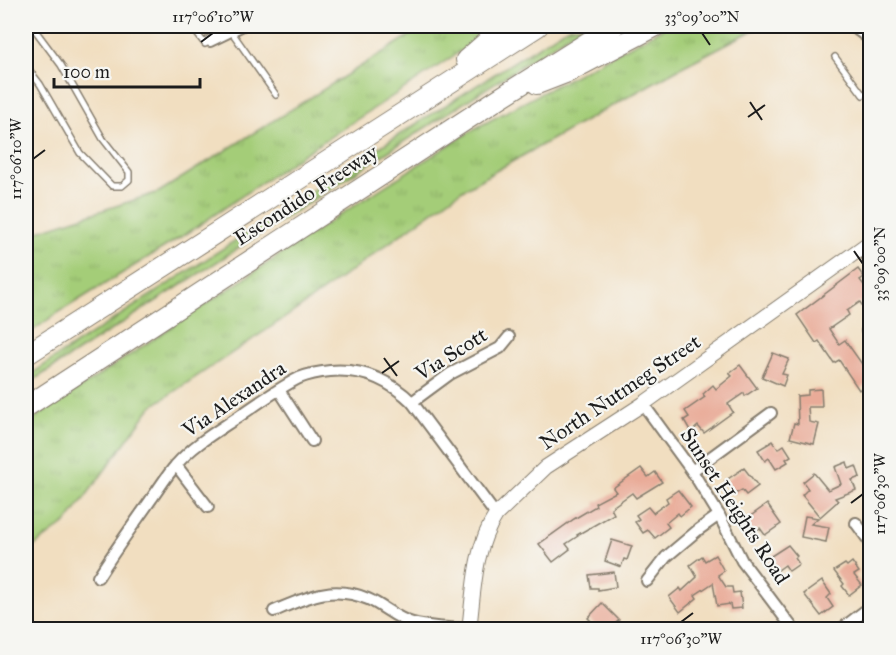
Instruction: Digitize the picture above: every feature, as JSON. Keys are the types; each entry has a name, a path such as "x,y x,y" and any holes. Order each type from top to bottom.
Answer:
{"highway":[{"path":"414,105 499,31 508,26"},
{"name":"Escondido Freeway","path":"26,355 538,26"},
{"name":"Escondido Freeway","path":"26,407 498,99 614,26"},
{"path":"498,99 568,72 656,26"}],"street":[{"path":"852,26 870,39"},
{"path":"210,41 236,28"},
{"name":"North Nutmeg Street","path":"469,629 480,565 480,547 496,515 546,467 643,404 868,250"},
{"name":"Via Scott","path":"412,402 450,374 500,348 509,337"},
{"name":"Via Alexandra","path":"98,577 176,465 191,450 279,390 301,377 318,373 339,370 368,374 401,392 412,402 496,515"},
{"path":"279,390 312,441"},
{"name":"Sunset Heights Road","path":"643,404 692,471 719,515 742,561 794,630"},
{"path":"692,471 771,412"},
{"path":"176,465 208,507"},
{"path":"647,581 666,557 719,515"},
{"path":"856,523 870,542"},
{"path":"274,611 311,596 335,591 368,599 412,623 423,626 469,629"},
{"path":"840,630 870,607"}],"lane":[{"path":"26,66 40,84 80,153 112,186 122,186 129,180 129,172 103,139 61,66 32,26"},
{"path":"191,26 205,44 210,41"},
{"path":"236,28 276,94"},
{"path":"835,57 862,95 870,90"}],"green space":[{"path":"425,26 498,26 189,232 26,335 26,235 159,192"},
{"path":"570,26 583,26 26,385 26,378 59,355"},
{"path":"667,26 761,26 678,69 461,191 295,311 151,407 67,522 26,552 26,424 352,207 476,128"}],"building":[{"path":"858,269 864,277 860,280 870,293 870,307 866,311 860,302 847,311 849,315 829,329 839,344 845,340 864,367 870,362 870,393 865,385 859,390 839,360 834,363 819,341 816,343 797,315"},
{"path":"773,353 789,359 782,374 787,375 783,386 762,377"},
{"path":"740,365 757,388 745,396 744,393 728,404 733,412 704,433 698,426 691,432 684,420 689,417 685,411 705,397 703,394 713,385 716,389 732,376 729,373"},
{"path":"821,389 822,407 808,407 809,422 819,424 814,444 790,438 794,423 798,424 797,396 808,395 808,390"},
{"path":"773,441 778,449 784,445 791,456 786,459 788,462 776,469 769,458 765,461 758,450"},
{"path":"847,462 849,469 856,466 860,477 852,480 856,490 835,498 838,501 820,517 802,495 808,489 803,482 814,473 828,490 841,484 835,467"},
{"path":"641,468 648,477 655,472 662,482 636,498 632,493 611,508 614,514 577,535 566,544 570,549 553,562 539,544 596,506 595,503 616,492 613,488"},
{"path":"744,468 758,486 746,495 742,490 735,494 725,481"},
{"path":"678,490 691,507 680,516 678,513 666,523 669,527 655,538 648,530 643,533 635,522 639,519 636,515 648,507 653,513 668,502 666,498"},
{"path":"767,504 781,524 765,535 760,528 753,533 744,521"},
{"path":"805,516 818,518 811,524 829,527 826,542 801,537"},
{"path":"612,540 632,546 627,560 624,559 621,567 605,561"},
{"path":"788,545 797,556 795,558 799,564 789,571 785,565 778,570 768,558"},
{"path":"715,555 724,571 718,575 726,587 732,587 733,593 740,592 742,608 731,609 730,604 717,606 713,583 695,595 697,598 680,612 669,597 680,588 682,591 697,577 690,565 702,556 705,561"},
{"path":"852,562 859,572 854,575 862,585 849,595 834,571"},
{"path":"614,572 616,587 598,590 598,588 591,588 589,575"},
{"path":"822,581 831,594 827,598 833,607 821,616 804,594"},
{"path":"602,603 619,620 609,630 600,630 588,618"}]}
